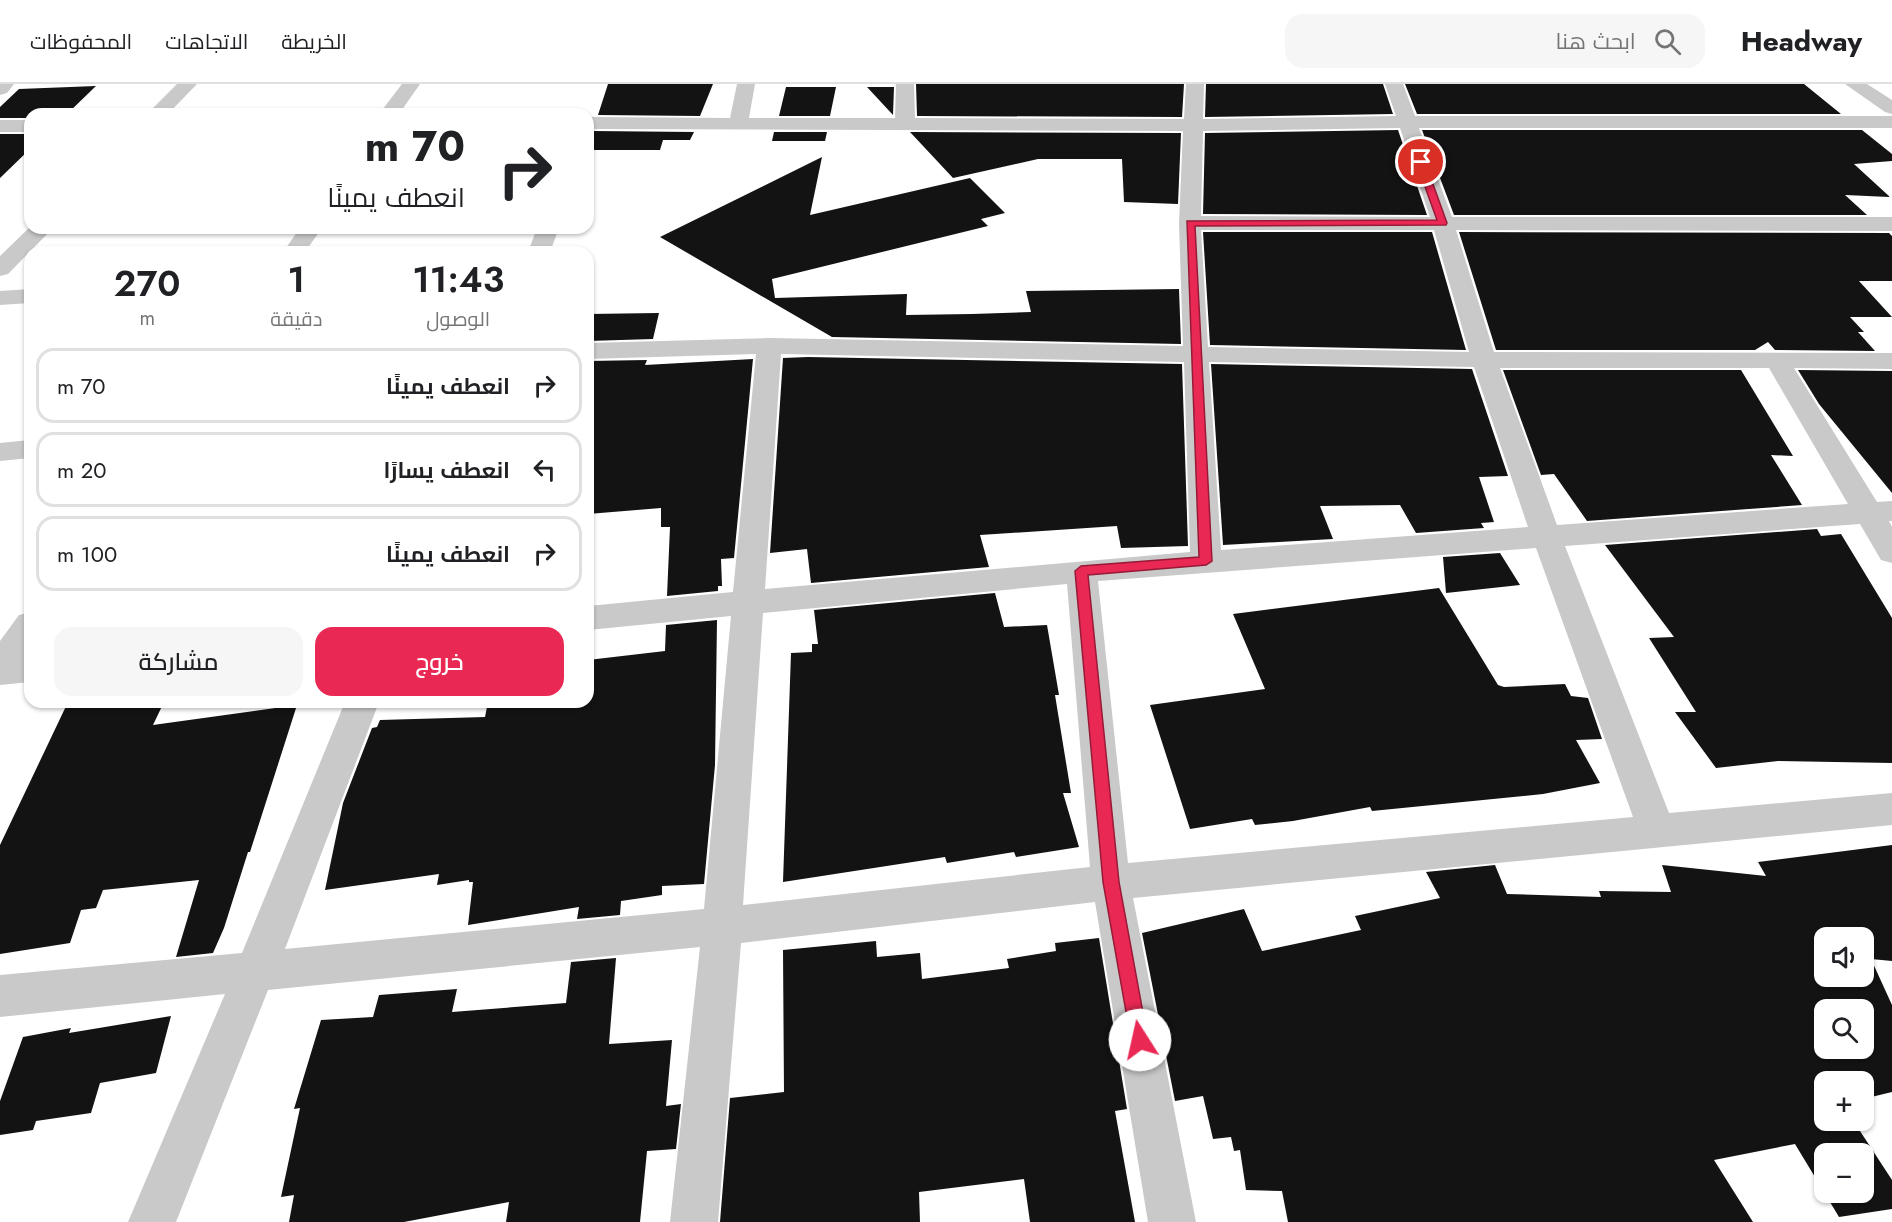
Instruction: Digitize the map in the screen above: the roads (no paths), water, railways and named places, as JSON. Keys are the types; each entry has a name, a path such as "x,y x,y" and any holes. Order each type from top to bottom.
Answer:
{"street":[{"path":"0,88 5,84"},
{"path":"163,108 188,84"},
{"path":"393,108 411,84"},
{"path":"739,122 746,84"},
{"path":"905,84 905,124"},
{"path":"1195,84 1190,223 1206,561"},
{"path":"1394,84 1443,223 1484,360 1546,535 1656,829"},
{"path":"1854,84 1892,108"},
{"path":"594,123 1195,125 1406,122 1892,122"},
{"path":"0,126 24,126"},
{"path":"1190,223 1892,224"},
{"path":"0,269 36,234"},
{"path":"0,298 24,296"},
{"path":"694,1222 722,926 769,346"},
{"path":"594,351 769,346 1484,360 1892,361"},
{"path":"1777,360 1880,512 1892,552"},
{"path":"0,452 24,450"},
{"path":"594,617 1081,571 1880,512"},
{"path":"1081,571 1111,882 1172,1222"},
{"path":"0,667 24,633"},
{"path":"0,672 24,670"},
{"path":"152,1222 255,972 360,708"},
{"path":"0,996 722,926 1111,882 1656,829 1892,809"}]}
